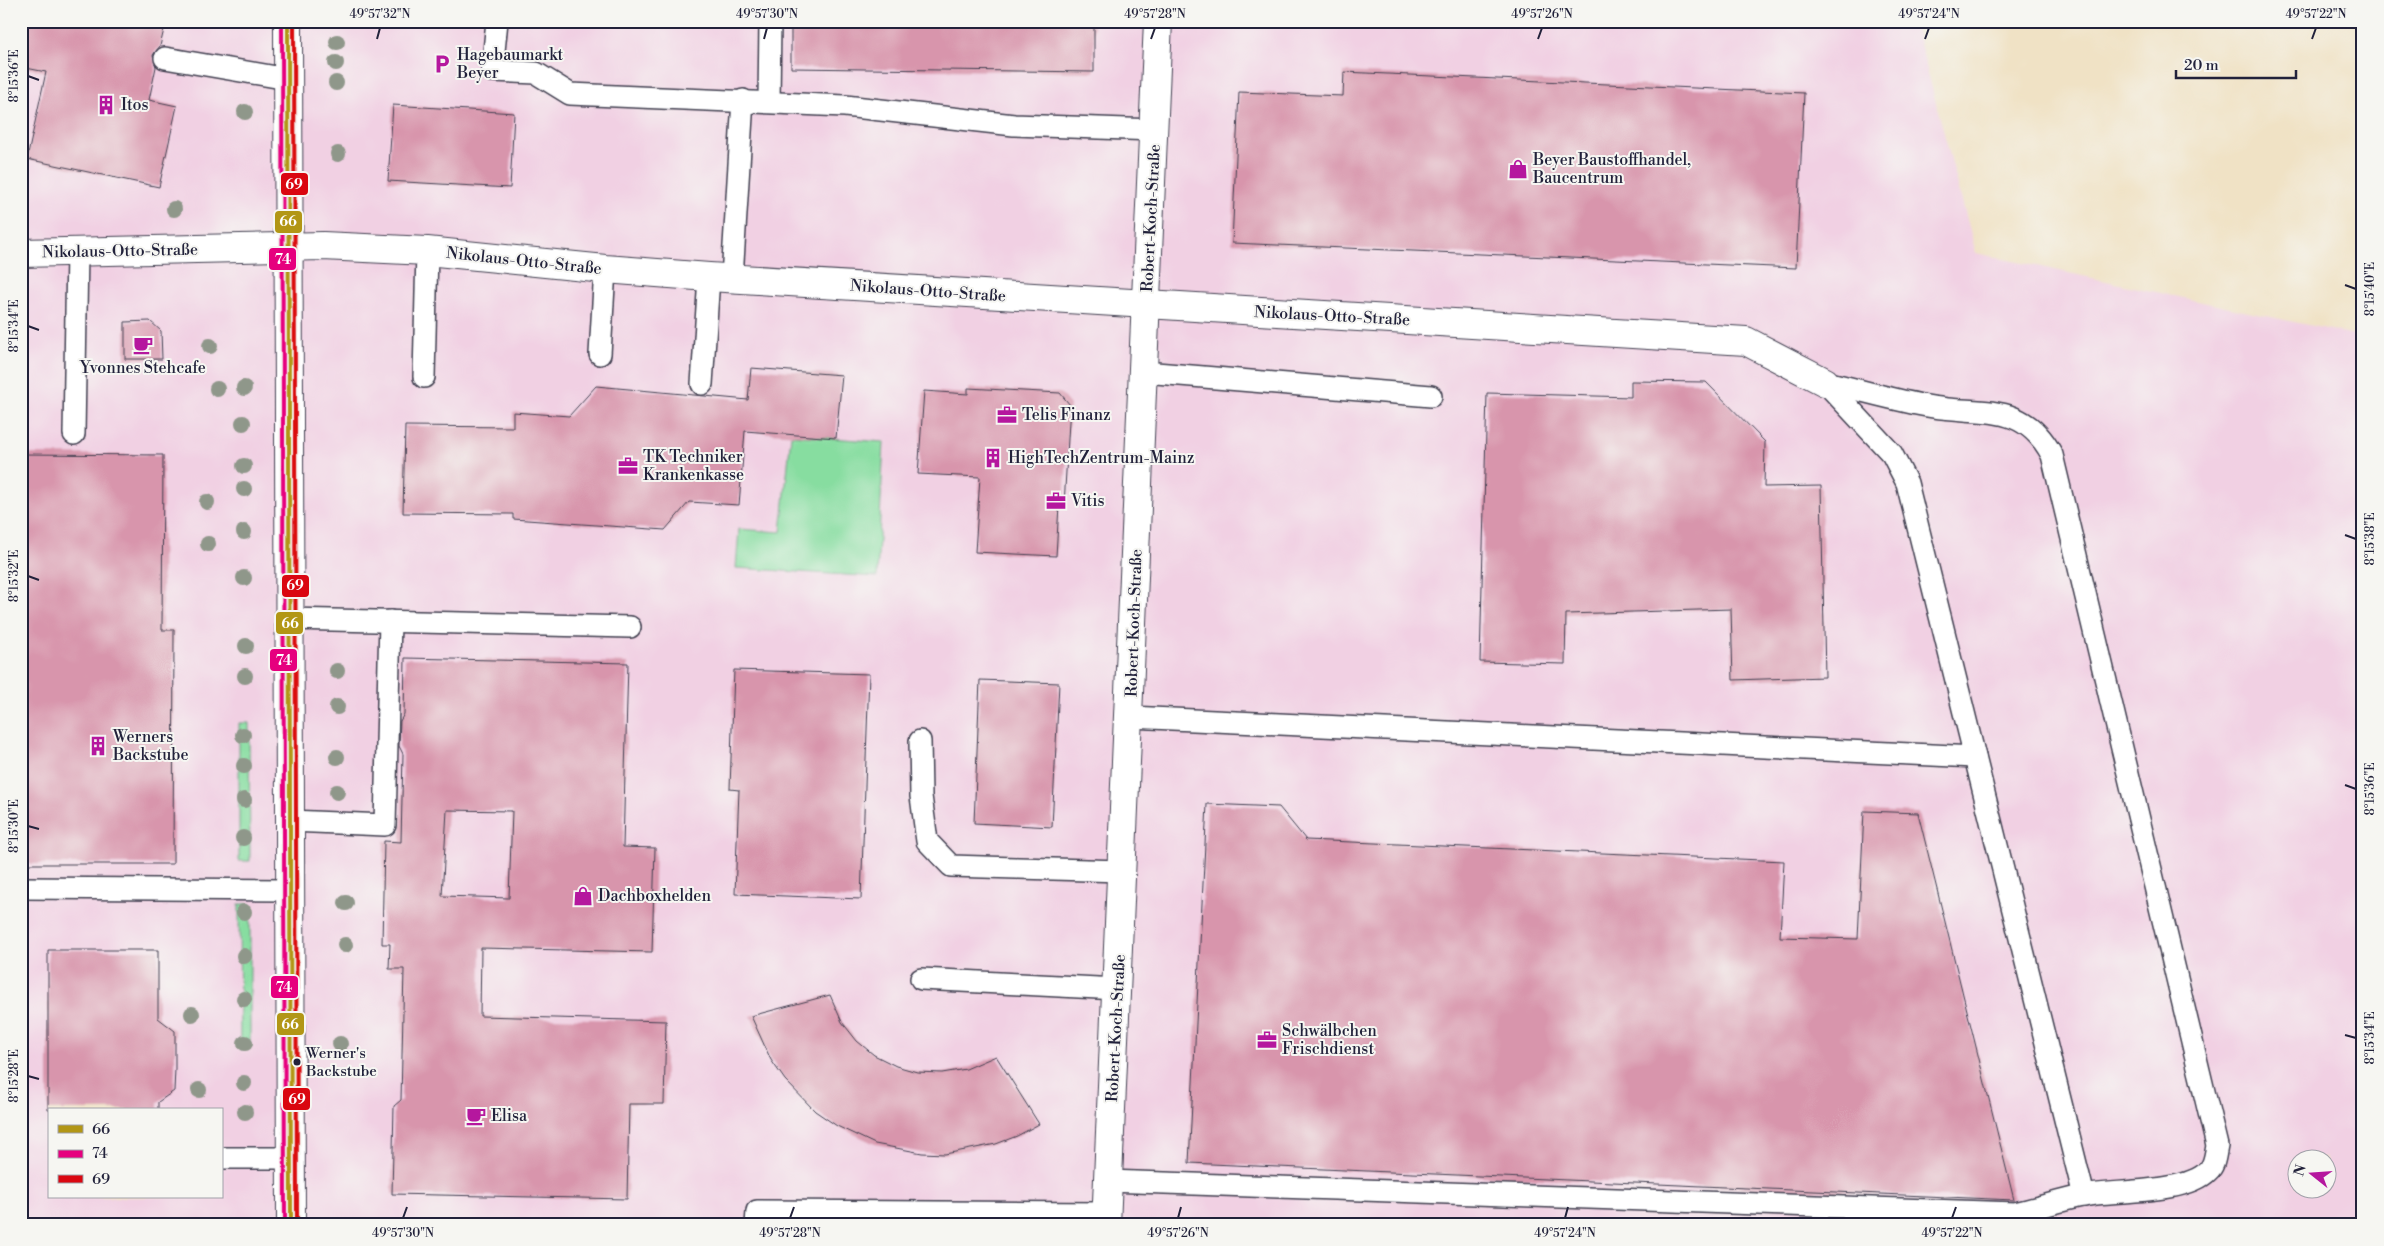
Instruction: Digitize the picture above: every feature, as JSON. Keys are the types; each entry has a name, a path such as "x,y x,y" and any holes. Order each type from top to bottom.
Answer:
{"street":[{"path":"288,21 287,248 291,1225"},
{"name":"Robert-Koch-Straße","path":"1107,1219 1155,130 1158,21"},
{"name":"Nikolaus-Otto-Straße","path":"21,253 323,246 427,251 605,269 721,277 1746,341 1825,382"}],"lane":[{"path":"497,21 492,71 536,73 570,94 743,100 845,106 1014,124 1155,130"},
{"path":"769,102 770,21"},
{"path":"165,58 288,79"},
{"path":"702,384 721,277 743,100"},
{"path":"424,377 427,251"},
{"path":"74,434 77,252"},
{"path":"600,354 605,269"},
{"path":"1144,372 1431,396"},
{"path":"1825,382 1892,454 1907,483 2084,1196"},
{"path":"1108,1181 2015,1213 2084,1196 2164,1187 2198,1179 2209,1171 2214,1161 2216,1146 2052,455 2046,443 2031,428 2015,418 1999,412 1933,407 1825,382"},
{"path":"289,619 630,627"},
{"path":"290,821 385,825 390,621"},
{"path":"1130,717 1975,757"},
{"path":"920,741 921,796 927,841 951,866 1122,871"},
{"path":"21,888 290,890"},
{"path":"921,979 1118,989"},
{"path":"222,1158 291,1158"},
{"path":"756,1225 756,1211 892,1218 1107,1219"}],"shaded area":[{"path":"21,21 1914,21 1976,253 2363,337 2363,1225 21,1225"}],"green space":[{"path":"791,435 884,442 877,577 736,568 739,529 781,532"},
{"path":"239,723 249,723 250,861 239,861"},
{"path":"239,904 250,904 250,1049 240,1049"}],"building":[{"name":"Itos","path":"21,21 166,21 160,46 153,55 156,67 149,100 177,106 159,187 27,159 46,72 21,67"},
{"path":"791,21 1094,21 1094,72 791,68"},
{"name":"Beyer Baustoffhandel, Baucentrum","path":"1344,72 1804,93 1796,268 1232,243 1239,92 1343,96"},
{"path":"393,105 514,113 510,188 388,181"},
{"name":"Yvonnes Stehcafe","path":"150,321 161,331 162,359 125,359 125,322"},
{"name":"TK Techniker Krankenkasse","path":"751,368 842,375 836,438 745,431 739,505 689,502 665,530 513,519 513,514 403,513 405,426 513,427 513,412 569,416 596,386 748,400"},
{"path":"1631,381 1706,382 1765,442 1764,487 1821,486 1825,677 1733,680 1731,609 1566,614 1565,664 1480,662 1487,393 1631,397"},
{"name":"HighTechZentrum-Mainz","path":"968,388 1060,393 1070,405 1064,505 1059,505 1056,556 975,552 980,477 918,474 924,391 968,394"},
{"name":"Werners Backstube","path":"21,454 163,455 162,630 174,630 173,864 21,864"},
{"path":"405,658 628,663 623,847 655,848 652,952 481,948 480,1016 666,1021 664,1104 629,1104 627,1199 392,1194 394,1106 401,1100 404,969 389,969 390,944 382,944 384,841 401,842 403,754 399,746 400,721 404,714","holes":["447,810 512,811 509,898 442,896"]},
{"path":"734,670 869,674 861,899 735,894 739,790 730,789"},
{"path":"980,680 1059,683 1052,827 974,823"},
{"path":"1207,804 1279,807 1306,840 1784,861 1780,937 1858,939 1864,811 1918,813 2014,1200 1189,1163"},
{"path":"48,950 158,950 158,1018 175,1031 174,1091 158,1102 158,1108 48,1108"},
{"path":"830,995 842,1022 857,1041 874,1055 896,1066 917,1072 942,1073 966,1069 996,1056 1039,1124 1017,1136 996,1144 945,1154 922,1153 875,1144 837,1126 815,1111 785,1080 771,1060 751,1016"}],"transit line":[{"name":"74","path":"282,21 285,1225"},
{"name":"66","path":"288,21 291,1225"},
{"name":"69","path":"294,21 297,1225"}],"place":[{"name":"Hagebaumarkt Beyer","path":"442,64"},
{"name":"Itos","path":"106,105"},
{"name":"Beyer Baustoffhandel, Baucentrum","path":"1518,169"},
{"name":"Yvonnes Stehcafe","path":"143,345"},
{"name":"Telis Finanz","path":"1007,415"},
{"name":"HighTechZentrum-Mainz","path":"993,458"},
{"name":"TK Techniker Krankenkasse","path":"628,466"},
{"name":"Vitis","path":"1056,501"},
{"name":"Werners Backstube","path":"98,746"},
{"name":"Dachboxhelden","path":"583,896"},
{"name":"Schwälbchen Frischdienst","path":"1267,1040"},
{"name":"Werner's Backstube","path":"297,1062"},
{"name":"Elisa","path":"476,1116"}]}
